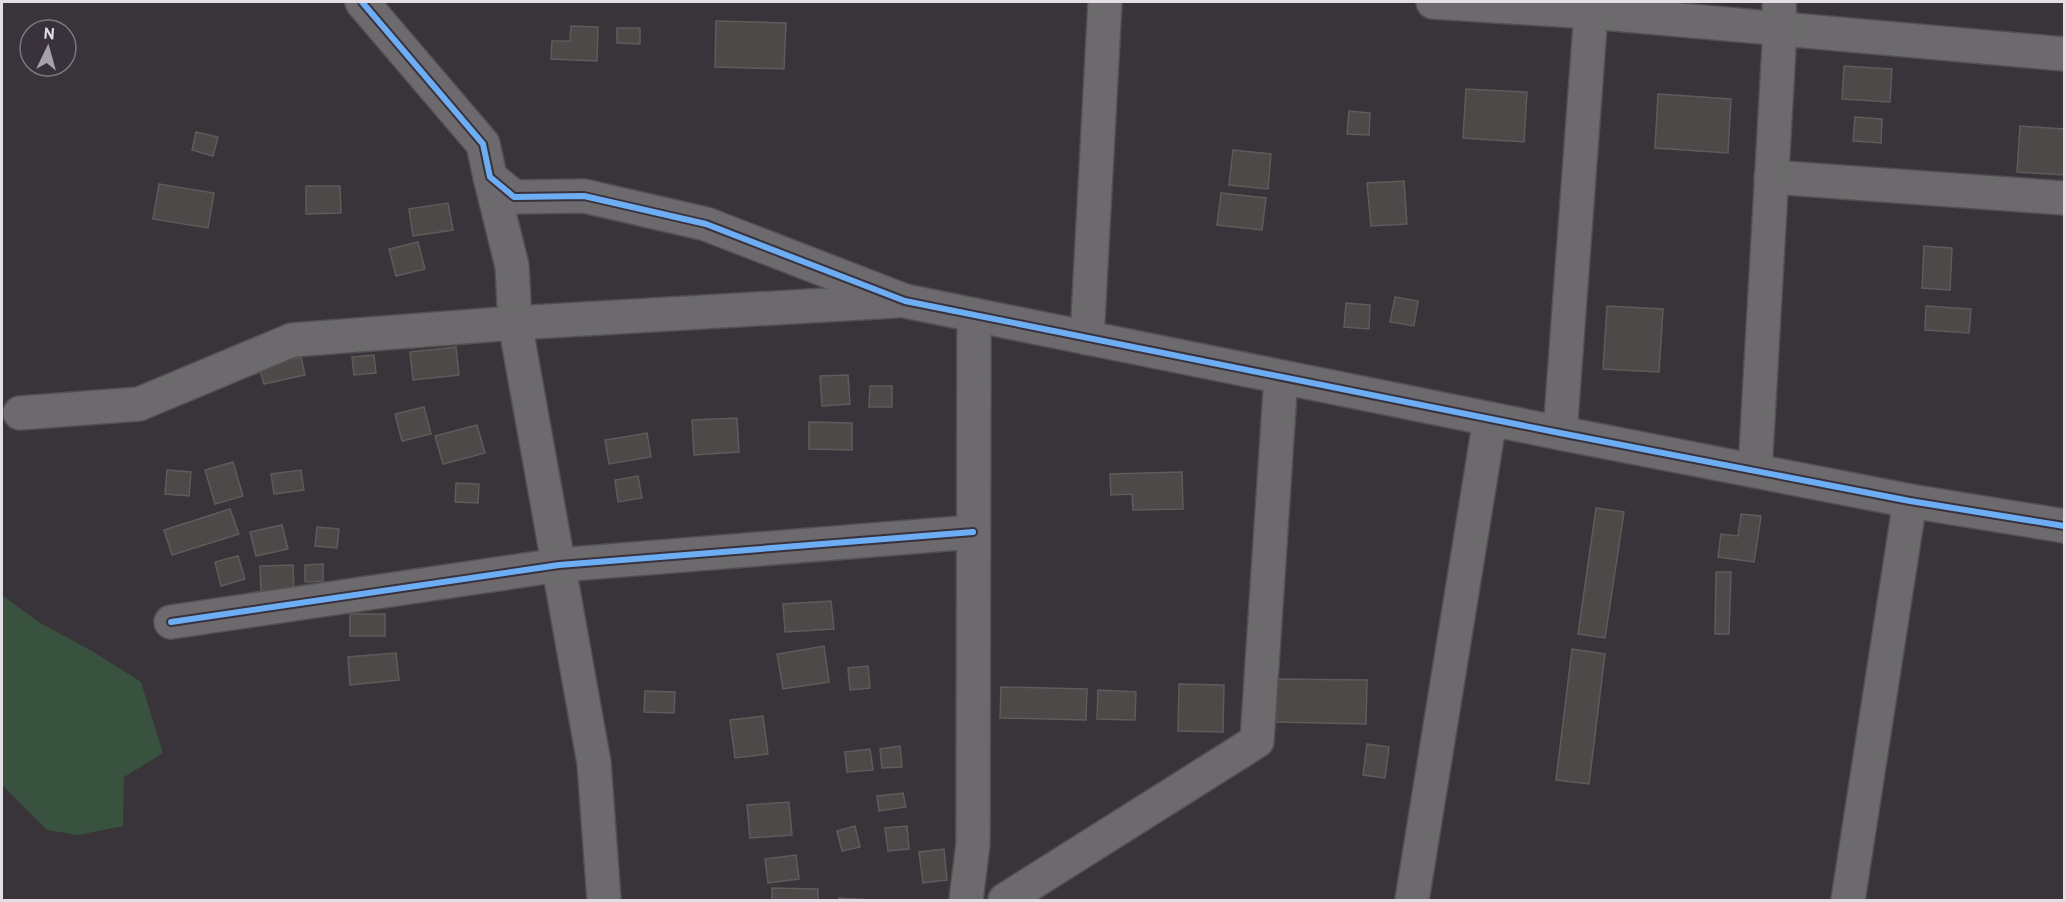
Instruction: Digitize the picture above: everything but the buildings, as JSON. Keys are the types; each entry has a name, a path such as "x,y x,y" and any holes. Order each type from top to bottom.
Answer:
{"street":[{"path":"362,2 483,144 512,267 515,323 594,763 604,900"},
{"path":"1087,338 1105,2"},
{"path":"1434,2 1591,12 1780,15 2064,54"},
{"path":"1560,433 1591,12"},
{"path":"1755,471 1780,15"},
{"path":"490,177 514,196 584,196 706,224 905,301 1755,471 1910,501 2064,526"},
{"path":"1771,177 2064,198"},
{"path":"20,413 139,404 292,340 515,323 905,301"},
{"path":"966,900 973,844 974,315"},
{"path":"1005,900 1257,741 1281,377"},
{"path":"1412,900 1490,419"},
{"path":"1848,900 1910,501"},
{"path":"171,622 559,565 973,532"}],"green space":[{"path":"2,595 40,623 92,651 141,682 163,753 124,777 123,826 78,835 47,830 4,787 2,789"}],"cycle path":[{"path":"362,2 483,144 490,177 514,197 584,196 706,224 905,301 1910,501 2064,526"},
{"path":"171,622 559,565 973,532"}]}
